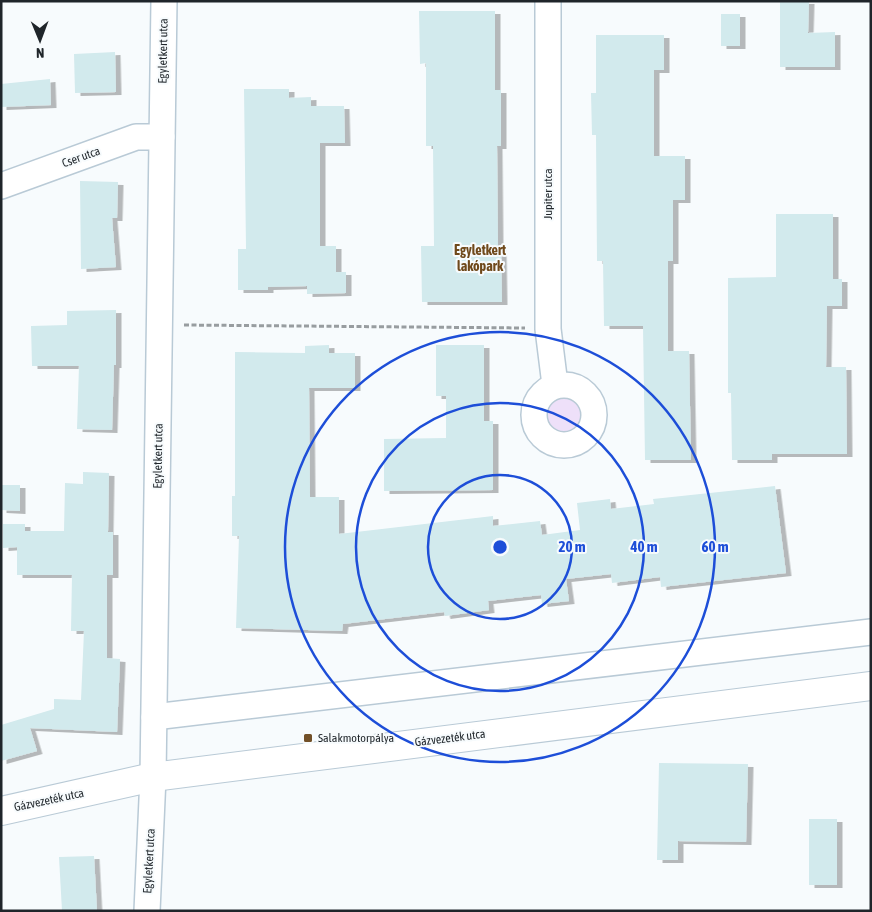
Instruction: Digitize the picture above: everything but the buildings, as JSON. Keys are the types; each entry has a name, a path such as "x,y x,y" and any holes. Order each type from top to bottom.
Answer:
{"street":[{"name":"Egyletkert utca","path":"147,911 153,778 164,1"},
{"name":"Jupiter utca","path":"548,1 548,329 555,386"},
{"name":"Cser utca","path":"1,186 136,137 162,137"},
{"path":"154,717 871,632"},
{"name":"Gázvezeték utca","path":"1,811 153,778 871,686"}],"path":[{"path":"160,325 548,329"}],"shaded area":[{"path":"568,394 576,397 582,403 585,415 582,427 576,433 560,436 552,433 546,427 543,411 546,403 552,397"}],"place":[{"name":"Salakmotorpálya","path":"308,738"}],"district":[{"name":"Egyletkert lakópark","path":"480,258"}]}
